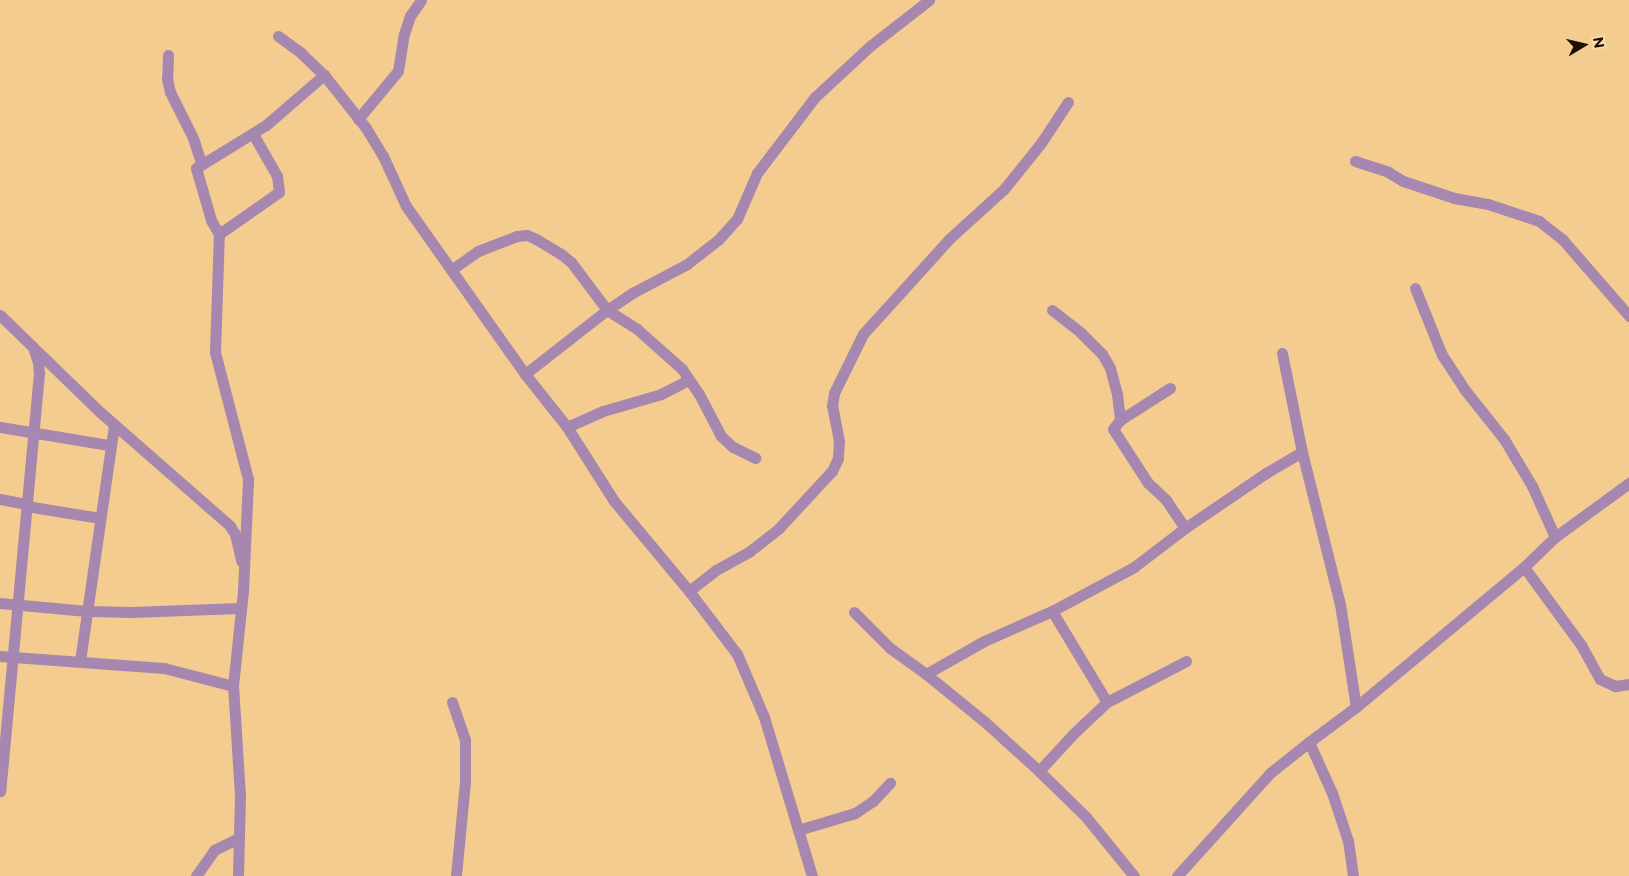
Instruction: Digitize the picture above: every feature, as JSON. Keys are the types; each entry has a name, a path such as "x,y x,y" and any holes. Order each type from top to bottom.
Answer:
{"street":[{"path":"358,119 398,71 404,34 410,16 421,0"},
{"path":"525,374 607,310 634,292 687,264 718,240 737,219 757,173 815,97 870,46 929,0"},
{"path":"278,36 302,54 324,75 358,119 383,156 406,206 525,374 568,427 614,501 689,591 737,654 764,717 810,876"},
{"path":"168,55 166,79 170,92 193,138 201,163"},
{"path":"239,876 240,796 233,686 243,591 248,480 215,352 219,234 211,220 196,168 201,163 216,157 253,134 281,114 324,75"},
{"path":"689,591 716,570 750,551 779,528 832,471 838,458 839,441 832,406 834,393 863,334 949,239 1004,189 1041,143 1068,102"},
{"path":"219,234 279,192 278,176 253,134"},
{"path":"1355,161 1388,172 1404,181 1454,198 1488,204 1539,221 1563,240 1629,316"},
{"path":"451,270 478,251 517,236 527,235 561,254 571,262 607,310 624,319 673,360 689,380 720,436 732,447 756,458"},
{"path":"1415,288 1442,355 1464,390 1504,439 1532,486 1555,537"},
{"path":"1052,310 1081,333 1102,354 1110,368 1117,394 1120,420"},
{"path":"0,315 114,424 230,526 243,566"},
{"path":"0,791 39,373 38,362 33,348"},
{"path":"1282,353 1302,452 1340,604 1356,707"},
{"path":"568,427 584,418 661,394 689,380"},
{"path":"1170,388 1120,420 1113,429 1148,483 1166,500 1184,528"},
{"path":"80,661 109,445 114,424"},
{"path":"0,427 109,445"},
{"path":"926,674 984,640 1052,611 1134,567 1184,528 1266,473 1302,452"},
{"path":"1177,876 1270,773 1356,707 1524,567 1555,537 1629,482"},
{"path":"0,499 100,518"},
{"path":"1524,567 1581,645 1600,679 1615,686 1629,684"},
{"path":"0,603 16,606 88,611 131,612 240,608"},
{"path":"1052,611 1108,702"},
{"path":"854,612 890,648 926,674 985,722 1039,771 1086,817 1134,876"},
{"path":"0,656 164,668 233,686"},
{"path":"1039,771 1073,734 1108,702 1186,661"},
{"path":"452,702 465,740 465,782 456,876"},
{"path":"1309,742 1332,792 1348,841 1353,876"},
{"path":"798,830 855,813 873,800 890,783"},
{"path":"196,876 214,850 239,838"}]}
